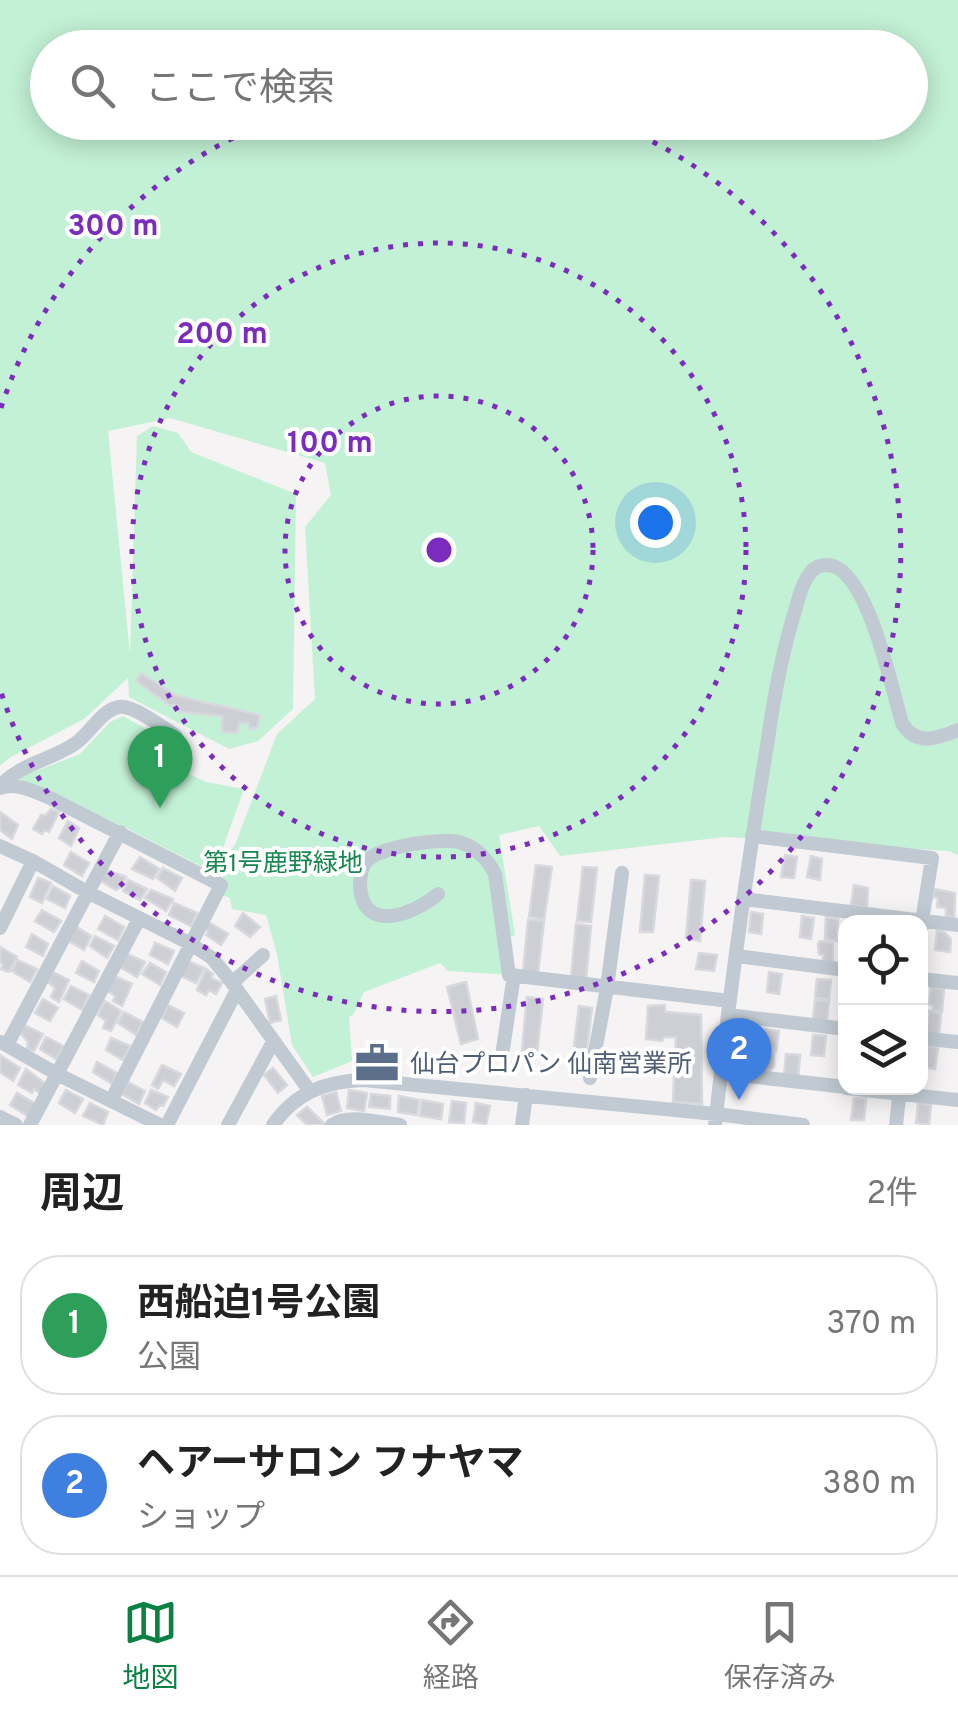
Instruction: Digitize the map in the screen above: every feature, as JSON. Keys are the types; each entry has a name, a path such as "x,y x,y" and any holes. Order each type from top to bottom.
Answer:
{"street":[{"path":"715,1120 775,693 806,578 816,567 840,568 863,596 906,732 922,739 958,730"},
{"path":"0,787 30,764 77,742 120,706 131,708 176,736"},
{"path":"0,787 30,790 221,885 111,1100"},
{"path":"120,832 3,1043 57,1074 164,1125 235,986 263,955"},
{"path":"752,836 932,858 923,915"},
{"path":"438,894 401,914 375,915 366,907 360,892 365,862 379,852 450,840 466,844 489,862 495,874 511,975 503,1049"},
{"path":"0,846 212,958 309,1090"},
{"path":"0,928 33,861"},
{"path":"590,1078 608,988 622,873"},
{"path":"744,899 845,915"},
{"path":"30,1125 139,919"},
{"path":"928,927 958,925"},
{"path":"737,956 838,969"},
{"path":"511,975 838,1027"},
{"path":"928,980 958,983"},
{"path":"928,1039 958,1042"},
{"path":"228,1125 273,1042"},
{"path":"722,1073 838,1087"},
{"path":"273,1125 285,1109 309,1090 364,1080 526,1095 715,1120 803,1125"},
{"path":"522,1125 526,1095"},
{"path":"896,1125 900,1095"},
{"path":"926,1095 958,1100"},
{"path":"0,1117 16,1125"},
{"path":"332,1125 340,1119 350,1119 400,1125"}],"green space":[{"name":"第1号鹿野緑地","path":"0,0 958,0 958,855 949,851 725,837 560,856 539,826 499,835 515,935 507,939 514,975 448,971 440,963 364,992 349,1017 352,1061 313,1077 292,1045 277,954 266,915 232,909 230,898 216,893 226,869 224,858 235,845 277,734 315,699 305,527 331,495 325,463 170,418 108,431 130,654 137,436 153,426 178,433 191,452 296,494 293,709 258,741 229,749 129,697 128,678 84,719 0,766"},
{"path":"123,716 171,743 171,765 206,782 244,789 214,873 17,778 80,754 110,722"}],"building":[{"path":"141,673 177,696 260,715 257,728 249,729 248,723 239,723 237,733 222,732 222,716 180,712 178,706 169,705 136,681"},
{"path":"51,809 59,812 49,832 45,830 42,834 33,829 41,815"},
{"path":"0,812 18,825 12,839 0,830"},
{"path":"68,821 79,828 71,846 59,838"},
{"path":"71,852 89,863 82,876 64,865"},
{"path":"785,855 797,857 794,878 781,877"},
{"path":"811,856 822,859 820,880 807,877"},
{"path":"140,857 159,869 153,879 132,869"},
{"path":"536,865 552,867 544,919 529,917"},
{"path":"583,867 597,868 591,922 577,921"},
{"path":"163,868 182,878 175,891 157,878"},
{"path":"106,870 126,877 121,887 116,890 101,881"},
{"path":"645,875 659,876 653,932 640,932"},
{"path":"38,878 51,883 42,903 30,897"},
{"path":"128,880 147,889 140,900 123,891"},
{"path":"691,880 705,881 700,941 686,938"},
{"path":"854,885 868,888 867,907 851,905"},
{"path":"53,886 70,896 65,908 47,899"},
{"path":"934,889 955,893 954,917 946,916 946,908 937,907"},
{"path":"151,890 173,899 166,911 145,898"},
{"path":"174,903 197,913 191,926 169,915"},
{"path":"42,910 61,921 54,932 35,921"},
{"path":"751,912 763,914 761,934 749,932"},
{"path":"243,913 260,927 250,937 235,926"},
{"path":"105,916 124,927 118,940 98,929"},
{"path":"802,916 814,918 811,939 800,937"},
{"path":"826,917 838,919 837,941 825,939"},
{"path":"528,920 544,921 538,973 523,973"},
{"path":"207,921 228,934 221,945 206,935 203,926"},
{"path":"576,924 591,926 586,979 571,977"},
{"path":"75,926 91,936 84,950 67,940"},
{"path":"937,931 951,939 950,952 935,950"},
{"path":"32,934 48,944 43,956 26,947"},
{"path":"95,936 114,946 107,958 90,946"},
{"path":"820,941 833,943 833,965 823,963"},
{"path":"155,943 174,951 168,964 150,955"},
{"path":"0,947 17,957 9,972 1,969"},
{"path":"699,953 717,955 714,971 696,969"},
{"path":"127,954 145,962 137,977 120,967"},
{"path":"17,960 37,969 30,982 12,971"},
{"path":"82,961 99,971 94,982 76,973"},
{"path":"188,961 204,968 196,983 181,976"},
{"path":"150,963 166,972 160,985 142,974"},
{"path":"206,969 213,974 211,978 222,983 216,994 209,990 206,995 197,990"},
{"path":"53,972 69,980 59,1002 51,997 55,988 48,982"},
{"path":"769,972 782,974 779,994 767,992"},
{"path":"114,976 132,984 122,1006 113,1001 115,996 108,991"},
{"path":"817,979 831,980 829,999 815,998"},
{"path":"466,982 478,1039 461,1044 447,987"},
{"path":"71,986 89,995 82,1010 64,999"},
{"path":"931,987 944,989 942,1011 933,1010 929,1004"},
{"path":"276,996 281,1020 270,1023 265,999"},
{"path":"527,997 543,999 537,1053 522,1051"},
{"path":"43,999 58,1008 50,1021 35,1013"},
{"path":"815,1000 829,1001 827,1022 813,1020"},
{"path":"105,1001 121,1011 111,1031 103,1028 106,1021 98,1015"},
{"path":"168,1005 184,1013 177,1027 162,1018"},
{"path":"665,1005 665,1012 701,1015 702,1104 673,1102 676,1037 664,1037 662,1041 646,1039 648,1006"},
{"path":"579,1006 592,1008 585,1064 572,1062"},
{"path":"929,1011 941,1013 939,1035 928,1034"},
{"path":"124,1012 143,1022 136,1035 118,1023"},
{"path":"24,1025 43,1034 34,1051 27,1048 28,1042 21,1034"},
{"path":"765,1029 779,1031 776,1051 763,1049"},
{"path":"813,1035 826,1036 824,1056 811,1055"},
{"path":"46,1037 63,1046 56,1059 40,1049"},
{"path":"111,1038 130,1046 123,1060 106,1050"},
{"path":"928,1046 938,1048 935,1069 928,1068"},
{"path":"758,1051 774,1053 770,1071 761,1070"},
{"path":"786,1054 800,1055 798,1079 784,1076"},
{"path":"0,1055 20,1068 13,1081 0,1072"},
{"path":"97,1062 117,1073 112,1084 93,1072"},
{"path":"162,1065 181,1074 174,1086 163,1080 158,1089 152,1085"},
{"path":"273,1068 287,1085 278,1093 264,1075"},
{"path":"26,1069 47,1085 42,1095 18,1085"},
{"path":"128,1082 145,1091 139,1104 122,1094"},
{"path":"66,1090 83,1099 75,1113 59,1103"},
{"path":"151,1090 168,1097 156,1110 145,1103"},
{"path":"349,1090 367,1093 364,1111 347,1108"},
{"path":"336,1092 341,1111 327,1115 322,1096"},
{"path":"17,1093 36,1104 29,1117 10,1105"},
{"path":"371,1094 390,1096 390,1109 369,1107"},
{"path":"399,1096 419,1100 417,1115 398,1112"},
{"path":"854,1098 866,1099 864,1120 851,1120"},
{"path":"422,1100 443,1104 441,1119 420,1116"},
{"path":"452,1101 466,1103 464,1123 449,1122"},
{"path":"90,1103 108,1112 103,1125 83,1116"},
{"path":"476,1103 490,1106 486,1124 473,1122"},
{"path":"918,1103 931,1105 929,1125 916,1123"},
{"path":"307,1107 326,1125 307,1125 297,1115"}],"place":[{"name":"西船迫1号公園","path":"160,808"},
{"name":"仙台プロパン 仙南営業所","path":"377,1063"},
{"name":"ヘアーサロン フナヤマ","path":"739,1100"}]}
